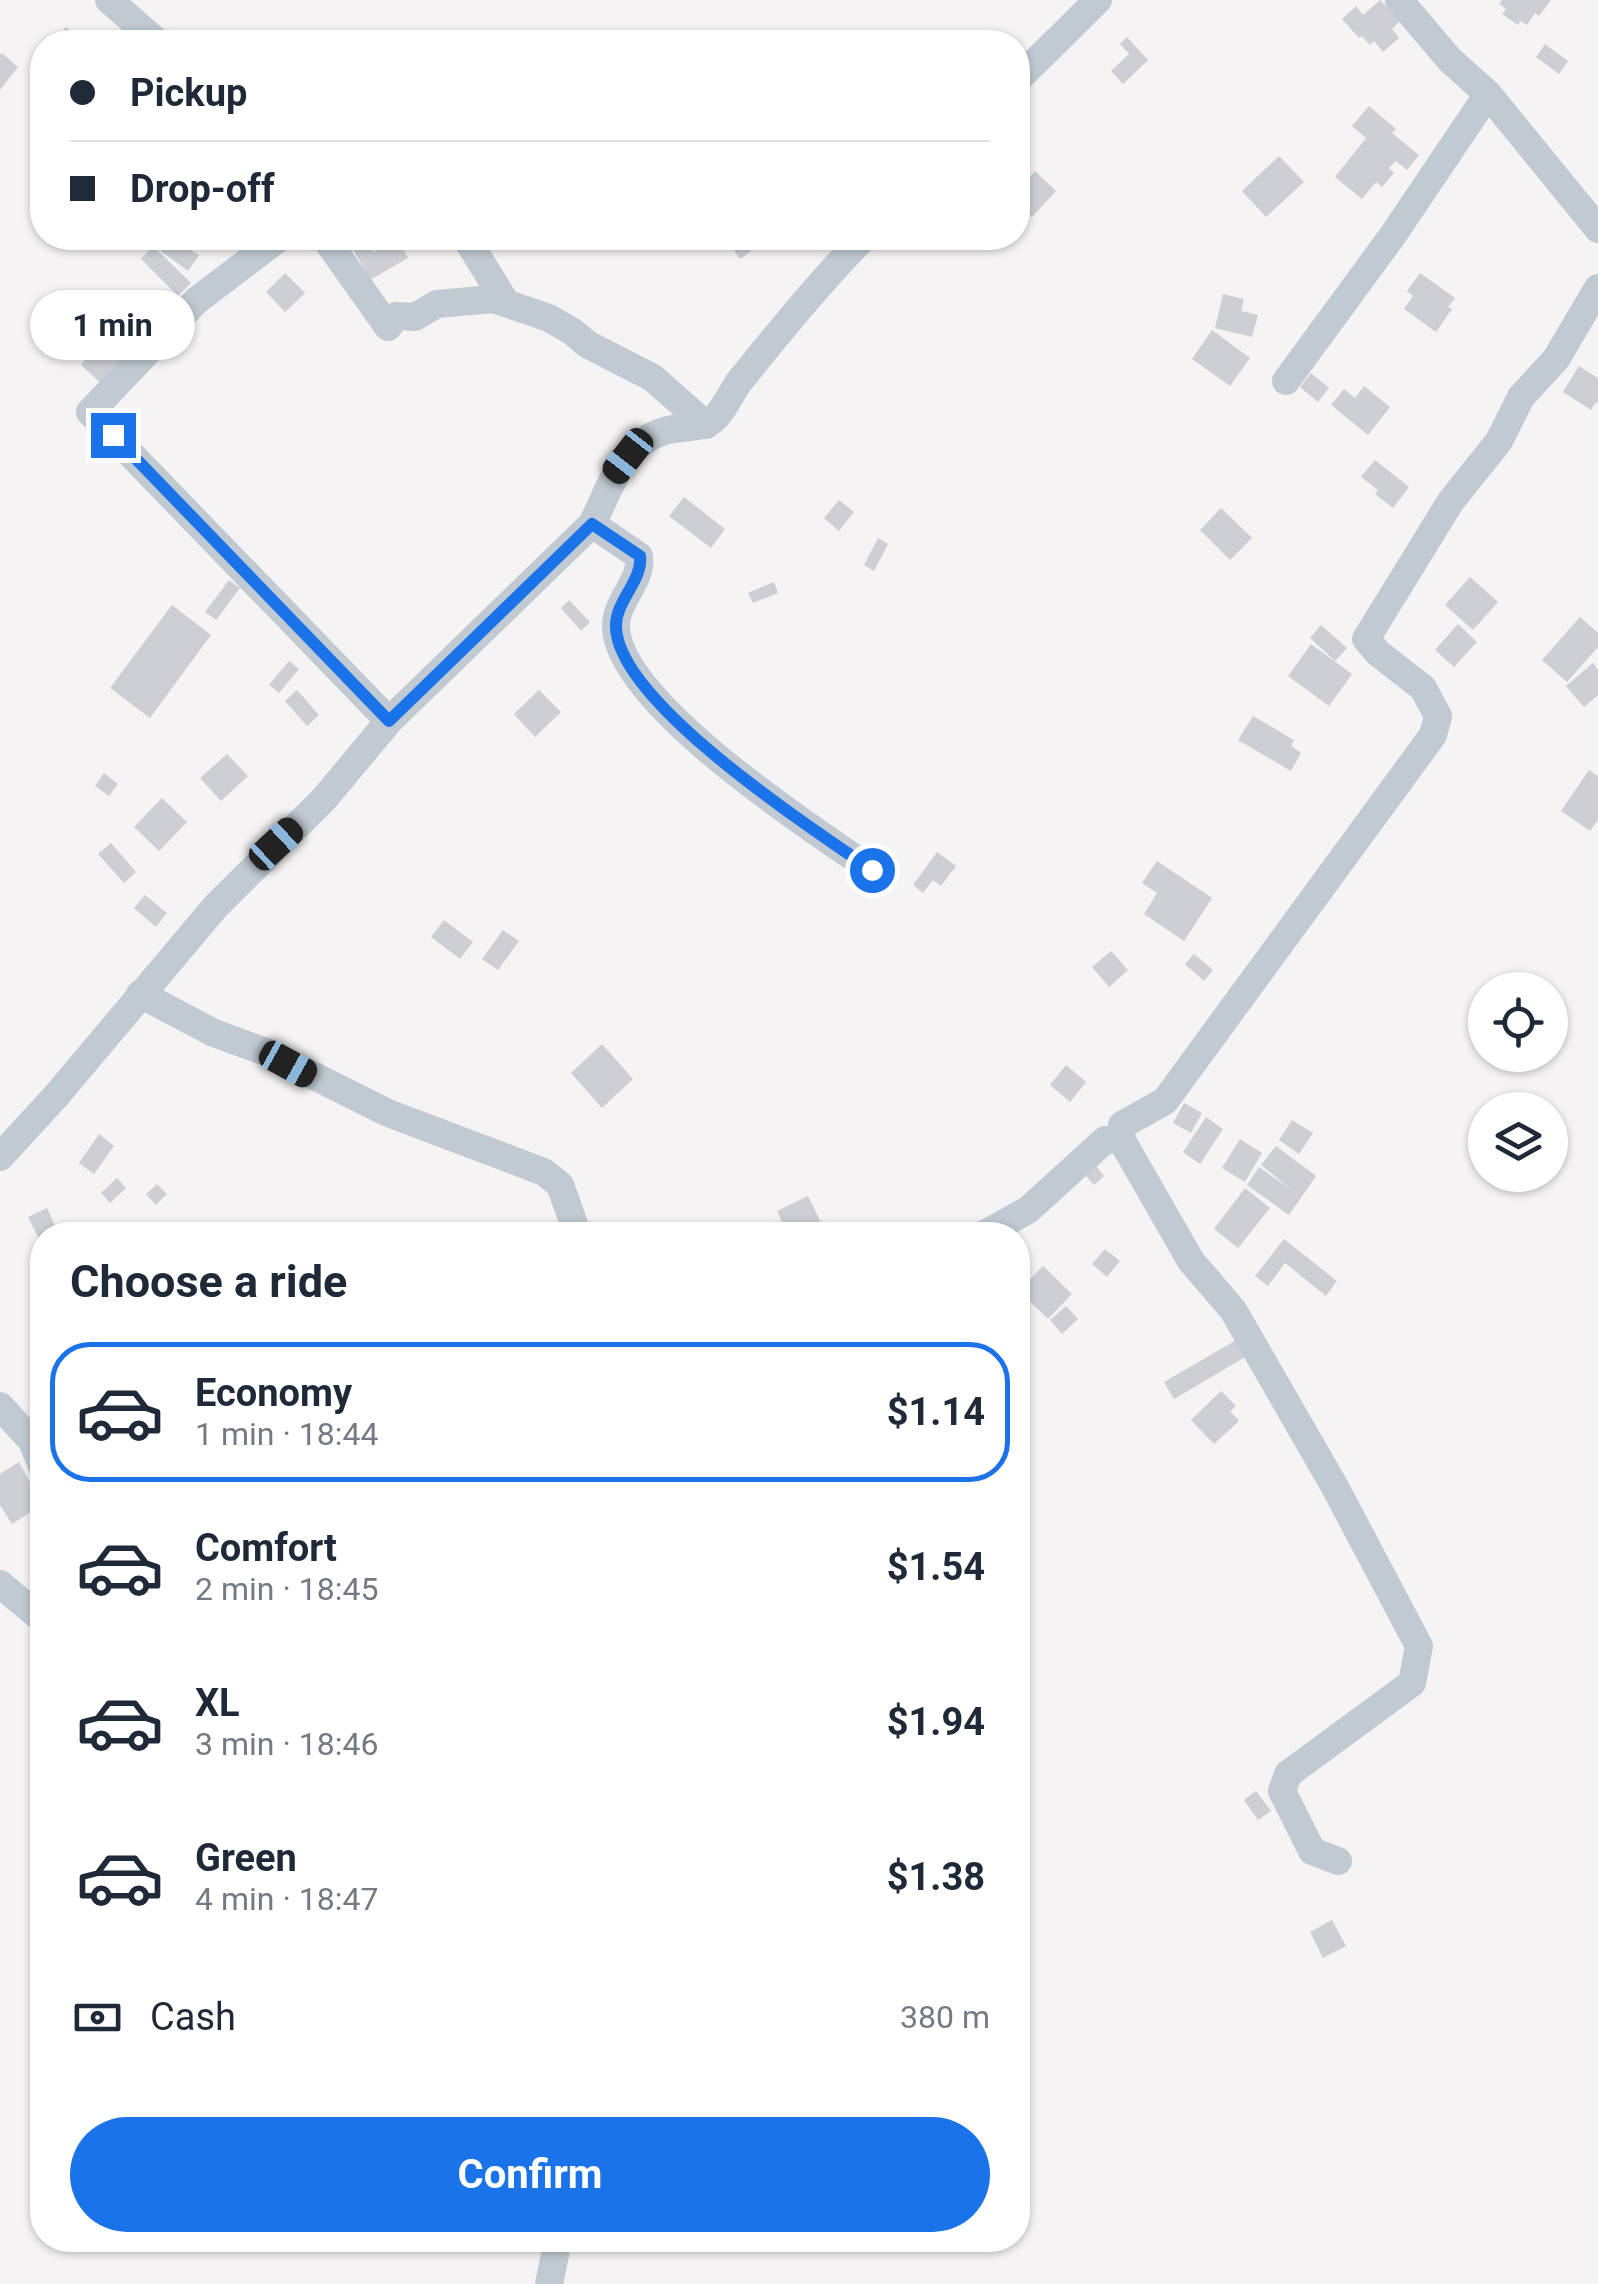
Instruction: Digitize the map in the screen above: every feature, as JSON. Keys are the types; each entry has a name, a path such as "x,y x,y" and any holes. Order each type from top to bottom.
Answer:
{"street":[{"path":"109,0 143,30"},
{"path":"1399,0 1450,60 1488,94 1598,230"},
{"path":"1030,65 1083,5"},
{"path":"1286,381 1393,235 1488,94"},
{"path":"262,250 196,301 90,412 389,721"},
{"path":"333,250 388,327 396,316 415,317 437,304 492,299 506,303 549,318 587,344 636,368 706,425"},
{"path":"473,250 506,303"},
{"path":"0,1157 216,906 324,799 389,721 592,524 613,475 628,456 651,436 706,425 714,419 738,383 851,250"},
{"path":"1338,1861 1312,1851 1282,1791 1288,1774 1412,1682 1419,1646 1336,1488 1233,1310 1191,1261 1121,1139 1122,1125 1165,1101 1434,735 1438,716 1423,688 1366,639 1451,501 1499,441 1521,398 1556,360 1598,288"},
{"path":"592,524 640,556 638,572 619,611 616,627 618,641 641,684 730,766 872,870"},
{"path":"140,994 214,1033 266,1052 388,1113 544,1172 560,1185 573,1222"},
{"path":"1006,1222 1028,1210 1106,1140 1121,1139"},
{"path":"0,1406 30,1440"},
{"path":"0,1584 30,1609"},
{"path":"549,2284 556,2252"}],"building":[{"path":"1380,0 1400,21 1392,29 1399,38 1383,52 1374,41 1370,45 1362,36 1359,38 1342,19 1356,6 1363,15"},
{"path":"1502,0 1551,0 1539,16 1535,13 1527,25 1520,21 1518,25 1502,14 1506,9 1499,4"},
{"path":"1127,37 1148,60 1123,84 1111,71 1129,54 1120,44"},
{"path":"1545,44 1568,61 1559,74 1536,57"},
{"path":"0,55 18,67 0,90"},
{"path":"1369,106 1396,129 1392,133 1419,155 1407,170 1396,161 1389,168 1394,173 1382,187 1376,182 1362,199 1335,177 1366,138 1352,126"},
{"path":"1279,156 1304,182 1266,217 1242,191"},
{"path":"1035,171 1056,191 1032,217 1030,215 1030,177"},
{"path":"149,250 157,250 191,283 178,296 141,259"},
{"path":"190,250 199,255 188,271 161,251"},
{"path":"354,250 404,250 408,258 370,280"},
{"path":"734,250 750,250 751,251 740,259"},
{"path":"285,273 305,293 285,312 266,292"},
{"path":"1420,273 1455,298 1436,332 1404,309 1413,296 1407,291"},
{"path":"1223,294 1244,299 1241,311 1258,315 1252,337 1215,328"},
{"path":"83,300 110,323 101,334 74,311"},
{"path":"80,321 101,336 91,350 70,335"},
{"path":"1212,330 1250,358 1230,386 1192,359"},
{"path":"105,338 128,359 104,386 81,365"},
{"path":"1579,366 1598,378 1598,404 1591,410 1563,392"},
{"path":"1311,373 1329,388 1318,402 1300,387"},
{"path":"1364,386 1390,407 1368,435 1331,405 1344,389 1355,398"},
{"path":"1375,460 1409,487 1393,508 1361,477"},
{"path":"684,497 725,529 711,548 669,516"},
{"path":"839,500 854,512 839,531 824,518"},
{"path":"1221,508 1252,538 1230,560 1200,530"},
{"path":"878,538 888,544 874,571 864,565"},
{"path":"1470,577 1498,602 1473,630 1445,605"},
{"path":"229,580 240,588 216,620 205,612"},
{"path":"774,582 778,593 753,603 748,593"},
{"path":"569,600 590,622 581,631 561,608"},
{"path":"172,605 211,635 150,718 110,688"},
{"path":"1580,617 1598,633 1598,647 1567,682 1542,660"},
{"path":"1458,624 1477,642 1454,667 1435,650"},
{"path":"1321,625 1347,648 1335,661 1310,638"},
{"path":"1311,644 1352,674 1329,706 1288,676"},
{"path":"289,661 299,669 279,693 269,685"},
{"path":"1593,663 1598,670 1598,695 1584,707 1566,686"},
{"path":"297,690 319,715 307,726 285,701"},
{"path":"539,690 561,712 535,737 514,714"},
{"path":"1253,716 1294,740 1291,746 1301,753 1291,771 1238,740"},
{"path":"227,754 248,776 221,801 200,778"},
{"path":"1589,770 1598,776 1598,820 1590,831 1561,811"},
{"path":"104,773 118,784 109,796 95,786"},
{"path":"162,798 187,822 159,851 134,827"},
{"path":"111,843 136,872 124,883 98,854"},
{"path":"937,852 956,866 941,886 933,880 923,893 913,885"},
{"path":"1157,861 1212,898 1184,941 1144,914 1157,893 1142,883"},
{"path":"145,895 167,913 156,927 134,908"},
{"path":"444,920 473,942 460,959 431,937"},
{"path":"503,930 519,941 498,970 482,959"},
{"path":"1111,951 1128,970 1109,987 1092,967"},
{"path":"1194,954 1213,970 1204,981 1185,964"},
{"path":"602,1044 633,1079 602,1108 571,1073"},
{"path":"1066,1065 1086,1082 1070,1102 1050,1085"},
{"path":"1184,1103 1202,1113 1191,1133 1173,1123"},
{"path":"1206,1117 1223,1129 1200,1164 1183,1152"},
{"path":"1292,1120 1313,1133 1299,1154 1279,1140"},
{"path":"99,1134 114,1146 94,1174 79,1163"},
{"path":"1240,1139 1262,1153 1245,1182 1222,1168"},
{"path":"1276,1146 1316,1176 1289,1215 1247,1185 1259,1167 1293,1191 1261,1165"},
{"path":"1096,1166 1104,1176 1094,1185 1086,1176"},
{"path":"117,1178 126,1188 110,1203 101,1193"},
{"path":"157,1184 167,1194 156,1205 146,1194"},
{"path":"1245,1188 1270,1208 1238,1248 1214,1229"},
{"path":"808,1196 821,1222 782,1222 777,1211"},
{"path":"47,1208 53,1222 30,1222 28,1217"},
{"path":"1284,1239 1337,1281 1326,1296 1285,1263 1268,1286 1255,1276"},
{"path":"1105,1249 1120,1261 1107,1277 1092,1264"},
{"path":"1043,1266 1072,1294 1048,1319 1030,1302 1030,1280"},
{"path":"1066,1306 1078,1319 1062,1334 1050,1320"},
{"path":"1238,1339 1247,1356 1174,1399 1164,1382"},
{"path":"1221,1391 1236,1406 1230,1411 1239,1421 1214,1444 1191,1420"},
{"path":"19,1462 30,1483 30,1513 12,1524 0,1505 0,1474"},
{"path":"1256,1791 1271,1811 1258,1820 1244,1800"},
{"path":"1332,1920 1346,1946 1323,1958 1310,1932"}],"route":[{"path":"113,435 389,721 592,524 640,556 638,572 619,611 616,627 618,641 641,684 735,771 872,870"}]}
